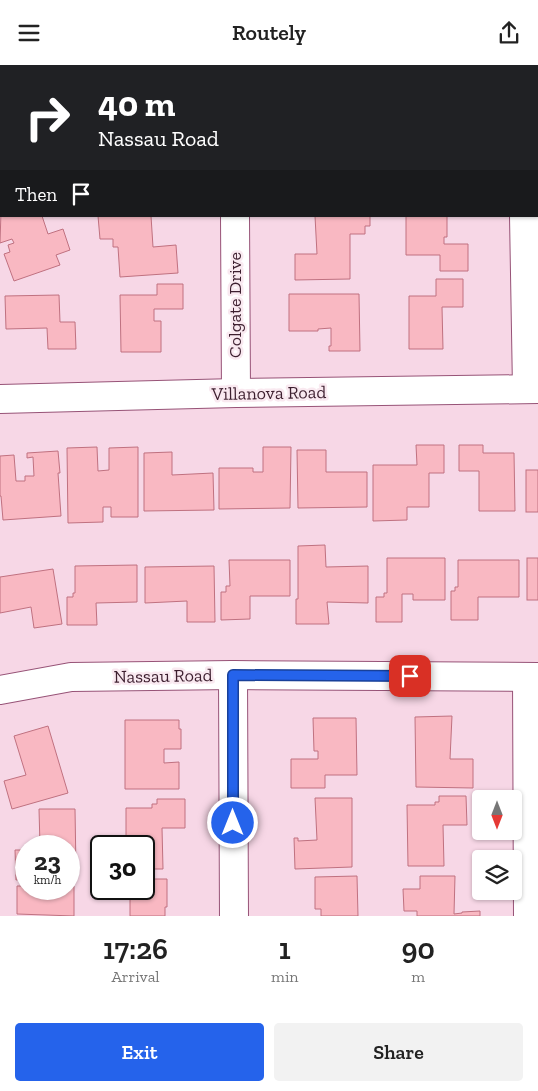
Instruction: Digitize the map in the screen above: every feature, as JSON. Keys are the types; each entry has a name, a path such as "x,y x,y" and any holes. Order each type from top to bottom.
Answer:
{"street":[{"name":"Colgate Drive","path":"235,217 236,393"},
{"path":"524,217 532,389"},
{"name":"Villanova Road","path":"0,399 236,393 532,389"},
{"path":"233,675 234,916"},
{"name":"Nassau Road","path":"0,690 71,677 233,675 533,677"},
{"path":"528,916 533,677"}],"building":[{"path":"1,217 42,217 48,234 63,229 70,250 56,255 60,265 14,281 4,254 10,252 8,245 14,243 12,239 0,243"},
{"path":"98,217 151,217 153,247 176,245 178,273 120,277 118,247 113,247 113,239 100,239"},
{"path":"315,217 370,217 370,226 365,226 365,234 350,234 350,279 295,280 295,254 317,254"},
{"path":"406,217 447,217 447,237 444,237 444,244 468,244 468,271 440,271 440,255 406,255"},
{"path":"436,279 463,279 463,307 442,307 443,349 409,349 409,296 436,296"},
{"path":"157,284 183,284 183,309 154,309 154,321 161,321 161,352 121,352 120,295 157,295"},
{"path":"289,294 359,294 360,351 329,351 329,346 331,346 331,328 318,329 318,331 289,331"},
{"path":"59,295 60,322 75,322 76,349 48,349 47,328 6,329 5,296"},
{"path":"416,445 444,445 444,473 429,473 429,507 407,507 407,520 373,521 373,465 417,465"},
{"path":"459,445 483,445 483,453 514,453 515,511 479,511 479,471 459,471"},
{"path":"97,447 98,471 109,470 109,448 138,447 138,517 111,517 111,507 103,507 103,522 68,523 67,448"},
{"path":"263,447 291,447 290,508 219,509 219,468 253,468 253,472 263,472"},
{"path":"297,450 326,450 326,472 367,472 367,507 298,508"},
{"path":"58,451 61,516 3,520 0,496 0,456 14,455 16,481 25,481 25,476 34,476 33,457 27,458 27,453"},
{"path":"172,452 172,475 213,473 214,510 144,511 144,453"},
{"path":"526,470 538,470 538,512 526,512"},
{"path":"325,545 326,567 368,566 368,603 327,602 329,624 296,624 298,546"},
{"path":"387,558 445,558 445,600 413,600 413,594 402,594 402,622 376,622 376,597 384,597 384,593 387,593"},
{"path":"527,558 538,558 538,600 527,600"},
{"path":"229,560 290,560 290,596 250,596 250,619 221,620 221,592 226,592 226,586 230,586"},
{"path":"458,560 519,560 519,597 478,597 478,620 451,620 451,591 455,591 455,587 458,587"},
{"path":"137,565 137,602 96,603 97,625 67,625 67,597 73,597 73,593 75,593 75,566"},
{"path":"214,566 215,622 187,622 187,601 145,603 145,567"},
{"path":"53,569 62,624 34,628 31,607 0,613 0,577"},
{"path":"452,716 450,759 473,759 473,788 416,787 415,717"},
{"path":"313,718 356,718 357,775 325,775 325,788 291,788 291,759 318,759 318,751 314,751"},
{"path":"125,720 179,720 181,749 164,749 164,763 179,762 179,789 125,789"},
{"path":"48,726 68,793 12,809 4,781 26,775 14,736"},
{"path":"439,796 466,796 467,825 443,825 444,866 408,866 407,805 435,805 435,802 439,802"},
{"path":"315,798 352,798 352,867 295,869 294,838 298,838 298,841 317,840"},
{"path":"157,799 185,799 185,828 162,828 163,869 155,869 155,835 126,835 126,808 152,808 152,804 157,804"},
{"path":"39,809 75,809 75,835 40,835"},
{"path":"357,876 358,916 321,916 321,909 315,909 315,877"},
{"path":"420,876 455,876 454,914 480,911 480,916 417,916 417,911 404,911 403,889 420,889"},
{"path":"155,879 167,879 167,907 165,907 165,916 130,916 130,900 155,900"},
{"path":"17,900 74,900 74,916 17,914"}],"route":[{"path":"233,823 233,675 410,676"}]}
